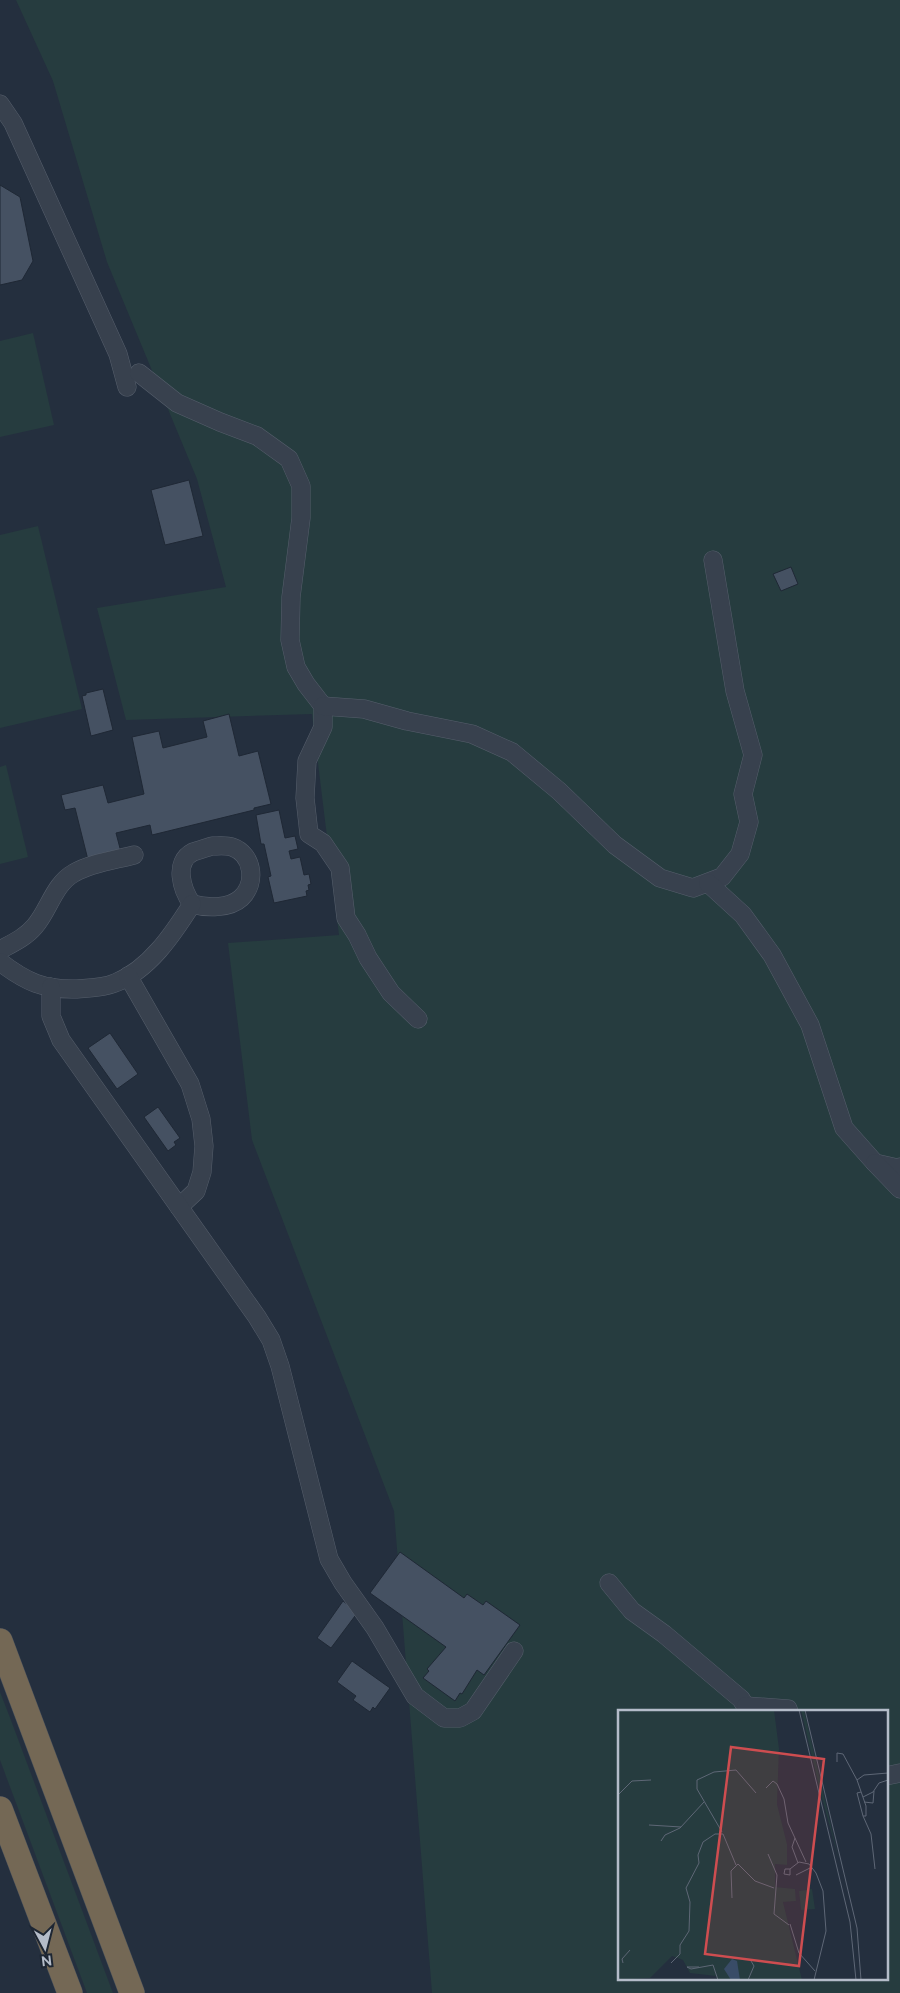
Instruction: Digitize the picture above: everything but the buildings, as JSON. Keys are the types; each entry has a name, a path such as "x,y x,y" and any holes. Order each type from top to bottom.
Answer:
{"highway":[{"path":"0,1641 132,1993"},
{"path":"0,1809 70,1993"}],"lane":[{"path":"0,104 14,122 114,345 127,387"},
{"path":"139,373 177,403 257,436 290,459 301,486 301,518 291,598 290,640 296,667 323,706 323,727 307,761 305,798 310,834 323,843 340,868 346,918 368,958 391,993 418,1019"},
{"path":"323,706 364,709 407,721 472,734 512,752 559,791 615,845 660,878 693,888 708,883 722,877 740,854 749,822 743,794 753,755 735,692 713,560"},
{"path":"0,950 22,938 35,926 60,885 73,873 134,855"},
{"path":"708,883 743,915 772,955 810,1025 844,1128 900,1189"},
{"path":"0,962 23,979 34,984 64,989 101,988 116,983 128,976 153,956 177,927 192,904"},
{"path":"128,976 190,1084 201,1119 204,1146 202,1172 196,1191 180,1207"},
{"path":"51,987 51,1016 61,1040 180,1207 271,1340 280,1366 330,1559 343,1583 375,1628 415,1696 444,1718 460,1718 473,1711 514,1651"},
{"path":"875,1163 900,1167"},
{"path":"610,1583 632,1611 678,1645 741,1699 747,1709 788,1710"}],"green space":[{"path":"16,0 900,0 900,1993 432,1993 394,1511 252,1140 228,943 339,935 312,714 126,720 97,608 226,587 197,479 107,262 53,81"},
{"path":"33,333 54,425 0,437 0,341"},
{"path":"38,526 82,709 0,728 0,535"},
{"path":"6,765 28,857 0,864 0,767"},
{"path":"0,1692 113,1993 87,1993 0,1760"}]}
